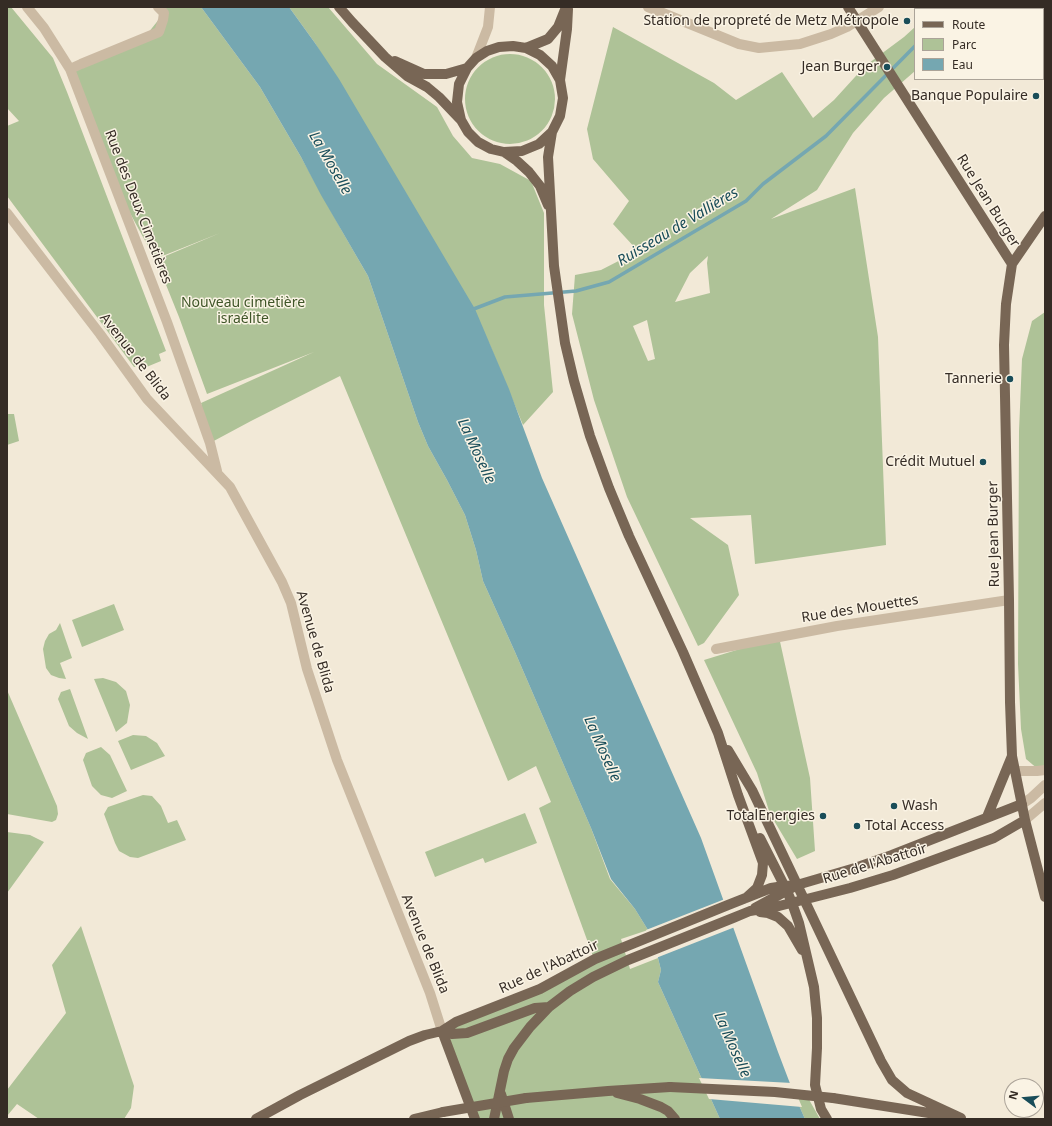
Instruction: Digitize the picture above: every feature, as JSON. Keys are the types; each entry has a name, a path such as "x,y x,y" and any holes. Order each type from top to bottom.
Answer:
{"main road":[{"path":"339,7 385,57 406,76 427,87 439,97 461,120 468,132 478,142 491,149 504,152 522,151 539,144 552,132"},
{"path":"526,48 548,39 558,27 568,7"},
{"path":"568,7 567,30 560,80 563,98 560,116 552,132 548,157 554,266 565,343 590,436 609,488 629,536 683,652 718,733 738,795 763,863 762,875 757,888 746,898"},
{"name":"Rue Jean Burger","path":"848,7 1012,264 1006,304 1004,345 1012,756 1025,820 1045,897"},
{"path":"461,120 456,102 459,84 467,68 476,58 487,51 500,47 513,46 526,48 540,55 552,66 560,80"},
{"path":"385,57 424,74 446,74 467,68"},
{"path":"504,152 529,172 540,186 552,214"},
{"path":"1012,264 1045,216"},
{"path":"718,733 752,790 881,1061 892,1080 907,1093 964,1118"},
{"path":"987,817 1012,756"},
{"path":"738,795 786,888 799,923 814,987 817,1018 815,1085 821,1109 827,1119"},
{"name":"Rue de l'Abattoir","path":"442,1031 456,1022 540,989 595,959 771,888 786,888 855,868 1022,804"},
{"name":"Rue de l'Abattoir","path":"750,911 804,900 893,875 994,838 1025,820"},
{"name":"Rue de l'Abattoir","path":"494,1119 499,1088 508,1059 514,1048 530,1027 549,1007 592,977 628,960 750,911 786,888"},
{"path":"750,911 768,913 778,917 788,926 807,957"},
{"path":"256,1119 300,1095 409,1041 442,1031 452,1034 467,1033 535,1008 549,1007"},
{"name":"Avenue de Blida","path":"442,1031 475,1119"},
{"path":"414,1119 443,1112 526,1098 670,1087 775,1092 833,1098 964,1118"},
{"path":"499,1088 509,1119"},
{"path":"608,1091 640,1099 661,1107 668,1111 675,1119"}],"street":[{"name":"Rue des Deux Cimetières","path":"27,7 44,28 70,69 167,322 210,443 217,473"},
{"path":"70,69 159,32 164,13 158,7"},
{"path":"476,58 488,27 490,7"},
{"path":"648,7 739,44 759,48 800,44 831,34 857,21 879,7"},
{"name":"Avenue de Blida","path":"7,213 100,334 147,399 230,488 282,582 291,603 307,670 337,760 433,999 442,1031"},
{"name":"Rue des Mouettes","path":"716,649 837,626 1009,600"},
{"path":"1016,771 1045,770"},
{"path":"1022,804 1031,798 1045,784"},
{"path":"1025,820 1045,803"}],"green space":[{"path":"7,7 11,7 53,58 166,351 159,354 161,361 144,368 140,366 134,367 7,196 7,126 19,121 7,108"},
{"name":"Nouveau cimetière israélite","path":"158,7 201,7 260,87 368,276 418,422 428,446 465,515 476,550 483,581 591,828 610,879 635,909 648,930 621,939 630,969 658,958 661,970 658,982 720,1119 477,1119 442,1031 594,959 539,808 551,802 536,766 508,781 340,376 210,443 201,403 314,352 207,394 179,317 156,260 220,233 155,259 113,182 70,69 148,33 160,18"},
{"path":"289,7 328,7 377,64 437,107 453,136 472,158 500,164 531,181 544,213 544,305 553,392 523,425 489,343 315,43"},
{"path":"934,7 966,7 966,8"},
{"path":"613,27 714,83 736,100 782,72 813,118 834,100 865,66 914,28 914,72 884,98 853,133 817,190 771,219 855,188 878,337 886,545 755,564 751,515 690,518 728,545 739,595 704,643 698,646 627,497 594,400 572,314 575,275 601,270 638,251 613,224 629,201 593,159 587,129","holes":["708,256 707,263 710,293 675,302 690,273","647,320 655,359 648,361 633,326"]},
{"path":"510,54 527,58 542,67 551,82 555,99 551,116 542,131 527,140 510,144 493,140 478,131 469,116 465,99 469,82 478,67 493,58"},
{"path":"1045,312 1045,775 1026,759 1021,729 1018,664 1019,431 1022,359 1032,321"},
{"path":"7,414 14,414 19,441 7,445"},
{"path":"114,604 124,630 82,647 72,620"},
{"path":"60,623 72,658 60,663 66,679 51,675 46,668 43,649 49,634 56,630"},
{"path":"779,637 810,778 815,851 797,859 770,814 757,773 704,660"},
{"path":"103,678 116,682 126,691 130,705 127,723 116,732 94,679"},
{"path":"70,689 88,739 77,733 69,726 58,699 61,692"},
{"path":"7,690 57,806 58,814 56,820 52,822 7,814"},
{"path":"133,735 146,736 157,743 165,756 131,770 118,741"},
{"path":"101,747 110,755 127,791 112,798 101,795 92,786 83,760 86,753"},
{"path":"143,795 152,796 161,806 168,823 177,820 186,840 138,858 130,857 119,851 104,814 108,807"},
{"path":"525,813 537,843 485,863 483,858 435,877 425,852"},
{"path":"7,832 30,835 44,842 7,893"},
{"path":"81,926 134,1086 131,1108 124,1119 39,1119 17,1104 7,1116 7,1090 66,1013 52,965"},
{"path":"794,1094 807,1096 820,1119 805,1119"}],"water":[{"name":"La Moselle","path":"201,7 289,7 339,79 475,309 509,389 542,478 701,838 778,1052 805,1119 720,1119 658,982 661,970 648,930 635,909 611,879 591,828 483,581 476,550 465,515 428,446 418,422 368,276 260,87"}],"pier":[{"path":"725,899 735,927 656,958 646,930"},
{"path":"699,1078 792,1083 802,1107 709,1099"}],"waterway":[{"name":"Ruisseau de Vallières","path":"471,310 505,297 576,291 609,282 746,201 763,184 826,136 914,47"}],"place":[{"name":"Station de propreté de Metz Métropole","path":"907,21"},
{"name":"Jean Burger","path":"887,67"},
{"name":"Banque Populaire","path":"1036,96"},
{"name":"Tannerie","path":"1010,379"},
{"name":"Crédit Mutuel","path":"983,462"},
{"name":"Wash","path":"894,806"},
{"name":"TotalEnergies","path":"823,816"},
{"name":"Total Access","path":"857,826"}]}
